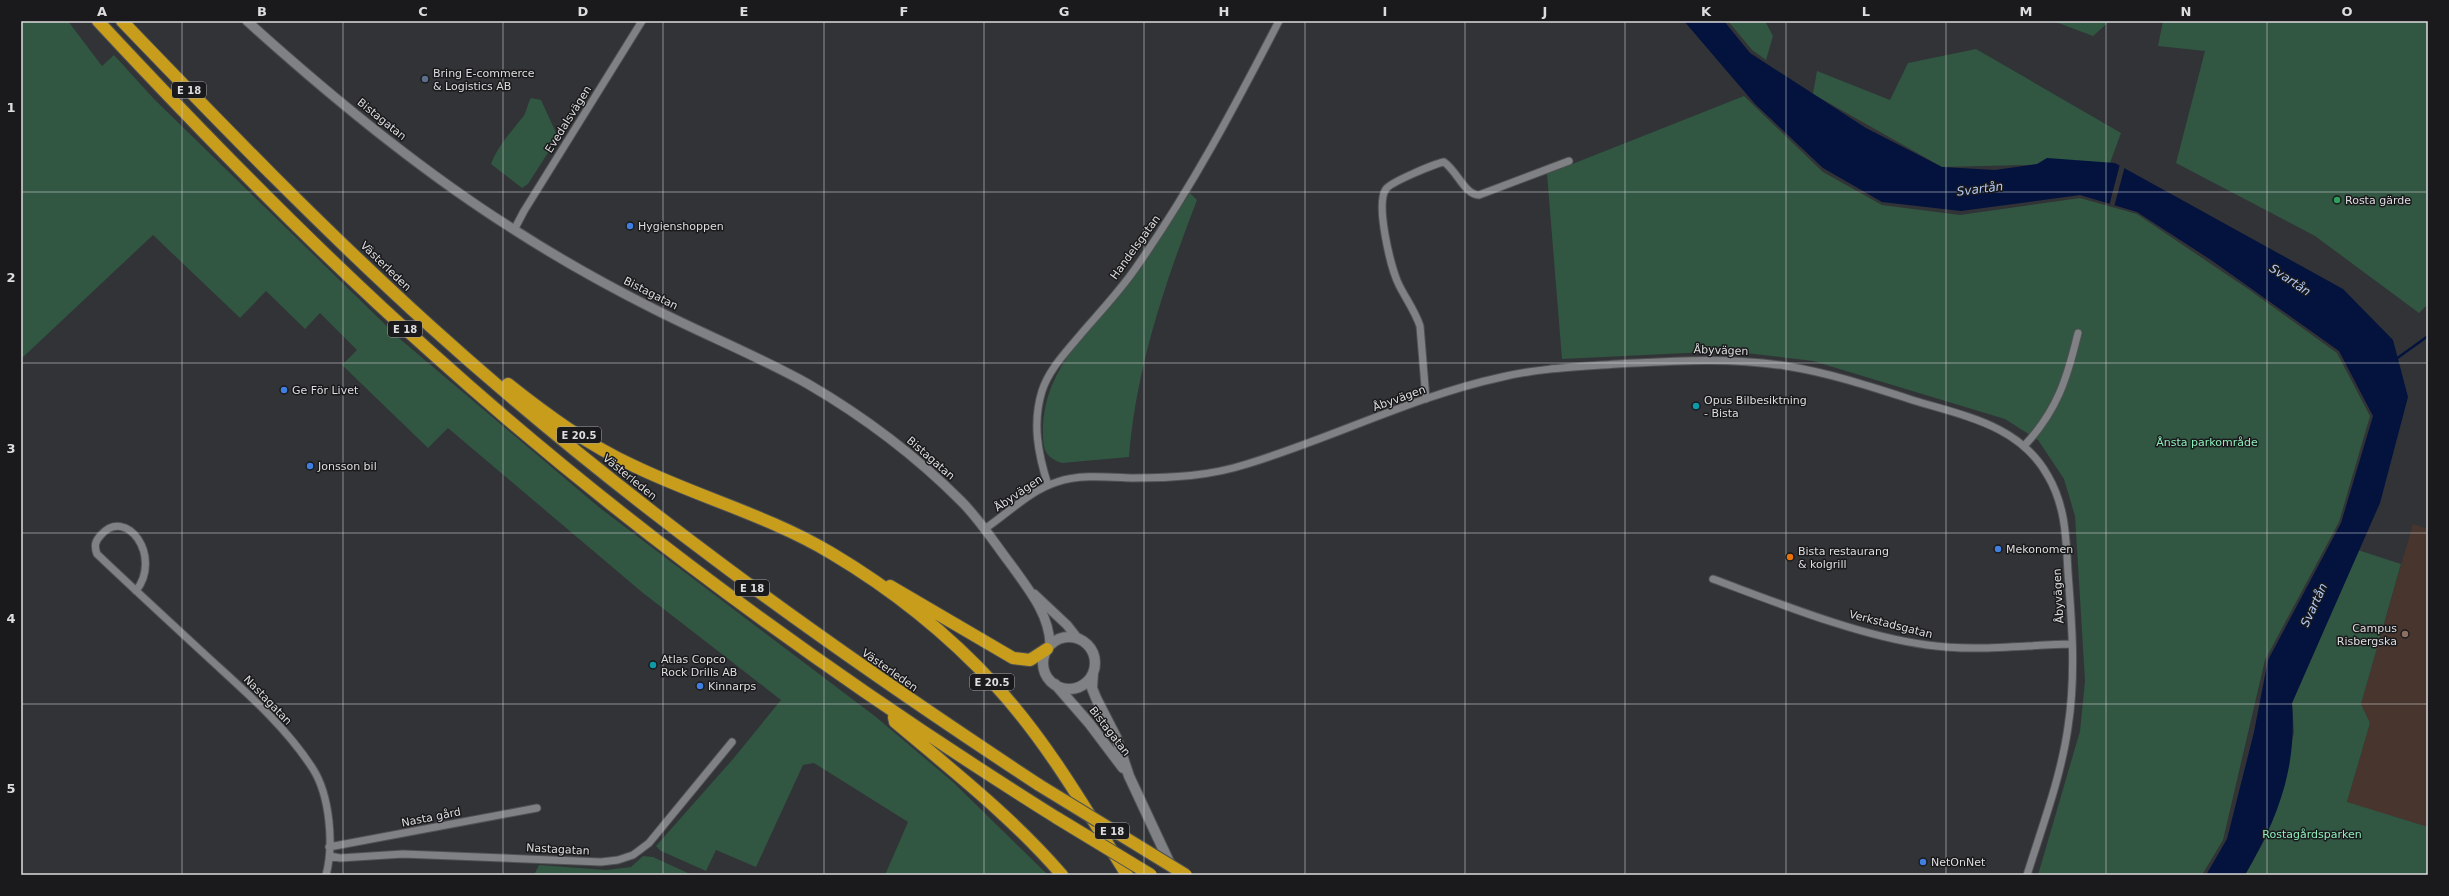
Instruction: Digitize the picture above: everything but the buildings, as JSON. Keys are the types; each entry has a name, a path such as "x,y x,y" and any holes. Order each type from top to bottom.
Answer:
{"highway":[{"name":"E 18","path":"98,21 275,204 386,311 478,394 646,531 778,631 893,712 1057,818 1151,875"},
{"name":"Västerleden","path":"122,21 310,213 480,370 601,471 749,585 854,662 1039,785 1186,875"},
{"name":"E 20.5","path":"480,370 507,383 564,425 625,462 764,520 842,561 917,613 969,658 995,685 1072,787 1127,875"},
{"name":"E 20.5","path":"842,561 851,563 892,586 1013,658 1030,660 1048,646"},
{"path":"893,712 895,722 978,791 1018,828 1062,875"}],"main road":[{"name":"E 20.5","path":"1048,646 1062,638 1078,638"},
{"path":"1048,646 1043,661 1047,676 1055,684 1066,688 1078,688 1089,682 1096,664 1093,651 1086,643 1078,638"},
{"name":"Bistagatan","path":"1093,673 1092,688 1116,737 1129,776 1175,875"},
{"name":"Bistagatan","path":"1055,684 1089,723 1129,776"}],"street":[{"name":"Bistagatan","path":"247,21 383,136 451,187 514,230 600,280 652,308 790,374 843,406 920,463 961,501 986,528 1032,592 1048,626 1048,646"},
{"name":"Evedalsvägen","path":"514,230 524,211 642,21"},
{"name":"Handelsgatan","path":"1048,485 1039,459 1036,437 1039,404 1047,379 1067,350 1134,271 1168,221 1279,21"},
{"path":"1426,399 1420,326 1417,315 1399,284 1387,246 1383,197 1387,188 1432,164 1444,162 1454,168 1466,189 1473,195 1479,195 1569,161"},
{"path":"2024,446 2042,427 2051,412 2064,381 2078,333"},
{"name":"Åbyvägen","path":"986,528 1048,485 1081,478 1141,478 1202,474 1246,465 1426,399 1502,377 1550,369 1699,360 1746,361 1790,366 1827,374 1963,415 2003,430 2024,446 2050,478 2064,519 2073,666 2068,729 2027,875"},
{"name":"Nastagatan","path":"136,590 144,577 146,560 142,544 124,527 115,525 107,528 96,540 95,548 97,554 246,692 272,718 314,770 325,803 329,821 330,856 326,875"},
{"name":"Verkstadsgatan","path":"1713,579 1847,625 1927,645 1966,649 2072,644"},
{"name":"Bistagatan","path":"1032,592 1053,610 1078,638"},
{"name":"Nastagatan","path":"330,856 340,858 403,854 578,861 618,860 633,856 649,843 732,742"},
{"name":"Nasta gård","path":"329,847 537,808"}],"shaded area":[{"name":"Campus Risbergska","path":"2413,524 2428,529 2428,827 2347,803 2370,723 2361,704"}],"green space":[{"path":"21,21 68,21 102,66 114,55 154,99 400,339 600,508 876,717 953,782 1048,875 885,875 908,822 814,763 803,765 756,867 716,850 706,871 661,851 656,846 733,759 781,700 643,593 448,428 428,448 342,365 357,350 320,313 305,329 266,291 240,318 153,235 21,359"},
{"path":"1728,21 1765,21 1773,36 1766,60 1752,50"},
{"path":"2053,21 2110,21 2093,36"},
{"name":"Rosta gärde","path":"2163,21 2428,21 2428,304 2419,313 2315,236 2176,163 2205,51 2158,46"},
{"path":"1976,49 2121,133 2110,163 1942,167 1813,94 1817,71 1890,100 1908,63"},
{"name":"Ånsta parkområde","path":"1744,96 1823,172 1882,205 1960,215 2080,198 2137,214 2251,291 2337,353 2370,416 2339,522 2265,660 2223,840 2202,875 2038,875 2080,731 2085,681 2075,516 2064,479 2038,440 2005,419 1813,361 1729,351 1562,359 1547,174"},
{"path":"531,98 541,100 558,137 528,184 522,188 491,164 501,145 524,116"},
{"path":"1190,193 1197,200 1163,294 1145,358 1138,391 1129,457 1062,463 1052,459 1046,453 1044,445 1043,434 1045,409 1052,386 1062,366 1074,347 1136,274"},
{"name":"Rostagårdsparken","path":"2358,550 2401,564 2361,704 2370,723 2347,802 2428,827 2428,875 2245,875 2264,841 2294,733 2292,703"},
{"path":"643,856 653,857 692,875 534,875 539,865 606,870 631,867"}],"water":[{"name":"Svartån","path":"1684,21 1724,21 1750,53 1866,128 1942,167 1995,170 2037,164 2047,158 2115,163 2343,289 2393,340 2408,397 2380,503 2292,703 2293,727 2291,750 2283,792 2267,833 2245,875 2206,875 2227,839 2254,732 2268,660 2341,523 2373,416 2339,351 2211,260 2137,212 2080,195 1961,211 1882,202 1823,168 1755,104"}],"pier":[{"path":"2120,164 2125,166 2114,207 2109,206"}],"waterway":[{"path":"2396,359 2428,336"}],"place":[{"name":"Bring E-commerce & Logistics AB","path":"425,79"},
{"name":"Rosta gärde","path":"2337,200"},
{"name":"Hygienshoppen","path":"630,226"},
{"name":"Ge För Livet","path":"284,390"},
{"name":"Opus Bilbesiktning - Bista","path":"1696,406"},
{"name":"Jonsson bil","path":"310,466"},
{"name":"Mekonomen","path":"1998,549"},
{"name":"Bista restaurang & kolgrill","path":"1790,557"},
{"name":"Campus Risbergska","path":"2405,634"},
{"name":"Atlas Copco Rock Drills AB","path":"653,665"},
{"name":"Kinnarps","path":"700,686"},
{"name":"NetOnNet","path":"1923,862"}]}
